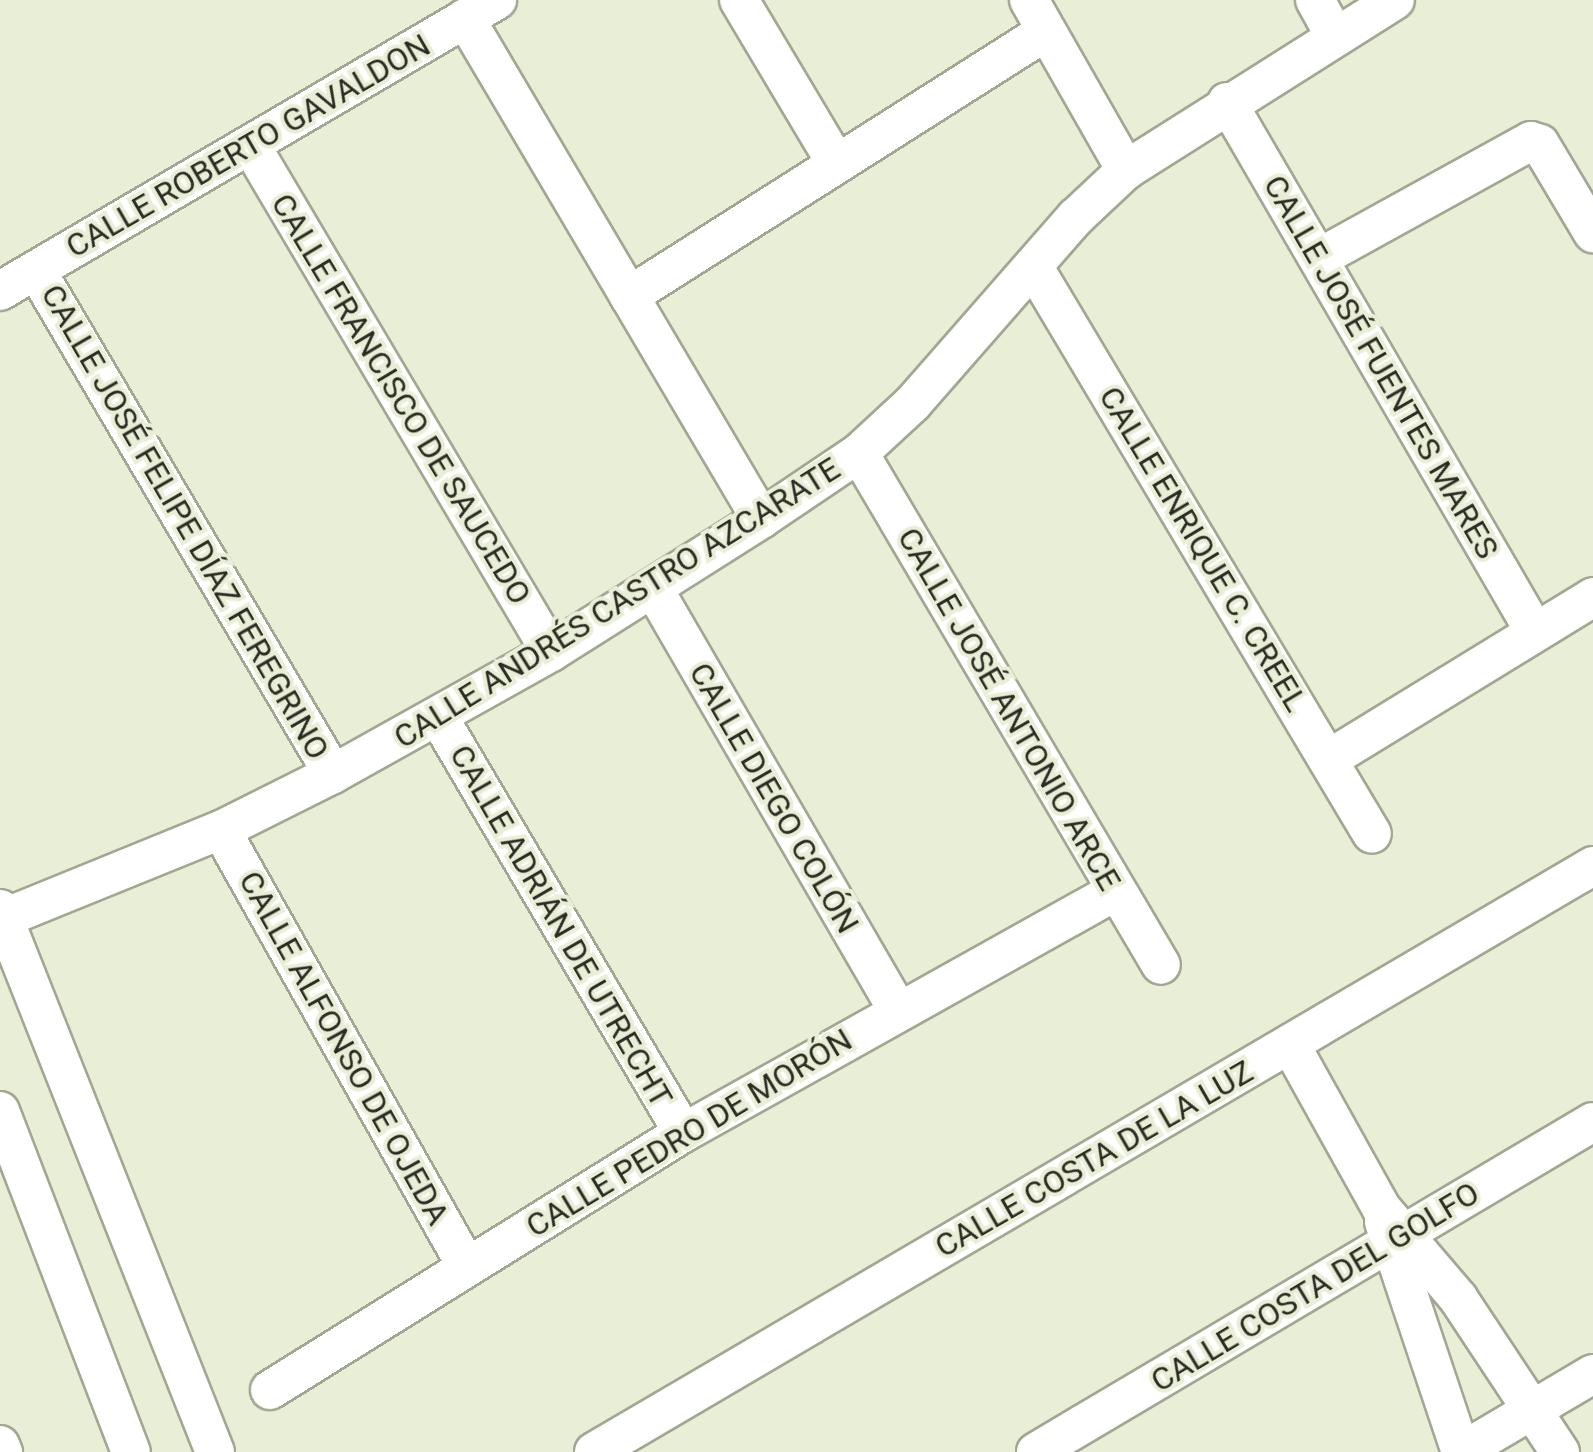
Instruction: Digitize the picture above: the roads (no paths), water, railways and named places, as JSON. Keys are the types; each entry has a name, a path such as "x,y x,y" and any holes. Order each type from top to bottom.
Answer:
{"street":[{"path":"739,0 836,163"},
{"path":"1314,0 1335,36"},
{"name":"CALLE ANDRÉS CASTRO AZCARATE","path":"2,914 221,830 333,774 551,652 761,519 858,452 914,403 1033,266 1126,170 1227,102 1395,0"},
{"path":"481,9 629,296 761,519"},
{"name":"CALLE ROBERTO GAVALDON","path":"0,291 481,9"},
{"path":"629,296 836,163 1038,15 1126,170"},
{"name":"CALLE JOSÉ FUENTES MARES","path":"1227,102 1535,632"},
{"path":"1319,258 1526,143 1540,144 1593,234"},
{"name":"CALLE FRANCISCO DE SAUCEDO","path":"251,146 551,652"},
{"name":"CALLE ENRIQUE C. CREEL","path":"1033,266 1372,834"},
{"name":"CALLE JOSÉ FELIPE DÍAZ FEREGRINO","path":"36,270 333,774"},
{"name":"CALLE JOSÉ ANTONIO ARCE","path":"858,452 1161,965"},
{"name":"CALLE DIEGO COLÓN","path":"653,588 897,1008"},
{"path":"1329,759 1593,597"},
{"name":"CALLE ADRIÁN DE UTRECHT","path":"439,718 683,1133"},
{"name":"CALLE ALFONSO DE OJEDA","path":"221,830 467,1267"},
{"name":"CALLE COSTA DE LA LUZ","path":"594,1452 1593,866"},
{"name":"CALLE PEDRO DE MORÓN","path":"270,1390 683,1133 897,1008 1116,891"},
{"path":"2,914 214,1452"},
{"path":"1290,1044 1392,1229 1560,1452"},
{"path":"0,1111 132,1452"},
{"name":"CALLE COSTA DEL GOLFO","path":"1036,1452 1392,1229 1593,1122"},
{"path":"1392,1229 1461,1452 1593,1374"},
{"path":"0,1445 3,1452"}]}
